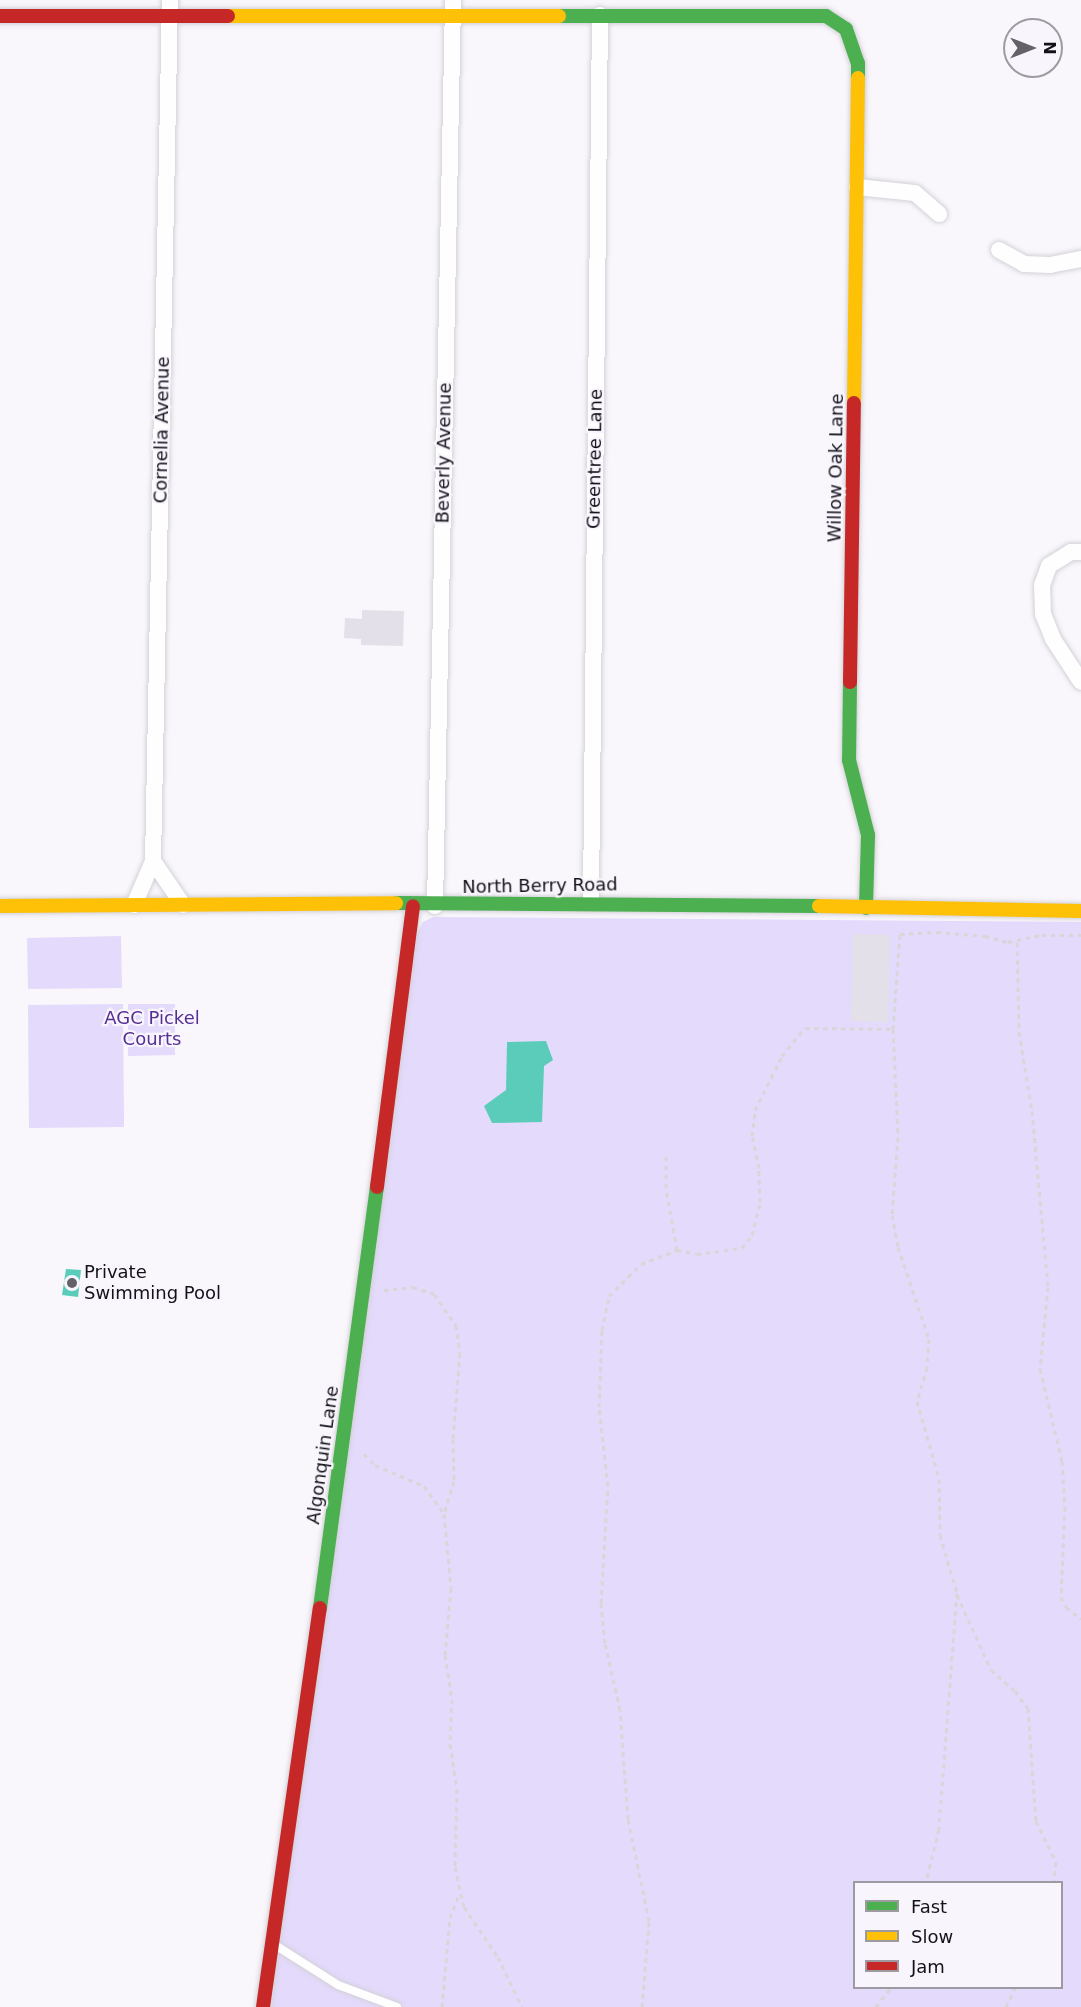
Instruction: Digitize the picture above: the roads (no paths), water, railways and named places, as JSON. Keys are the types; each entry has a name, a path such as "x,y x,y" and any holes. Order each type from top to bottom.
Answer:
{"street":[{"path":"0,16 170,7 453,7 600,15"},
{"name":"Cornelia Avenue","path":"134,905 153,861 170,7"},
{"name":"Beverly Avenue","path":"435,906 453,7"},
{"name":"Willow Oak Lane","path":"600,15 826,16 846,28 858,63 849,760 868,836 866,908"},
{"name":"Greentree Lane","path":"591,903 600,15"},
{"path":"857,188 915,193 939,214"},
{"path":"999,250 1024,264 1050,265 1081,259"},
{"path":"1081,552 1071,552 1049,566 1042,585 1043,614 1053,639 1081,682"},
{"path":"153,861 183,904"},
{"name":"North Berry Road","path":"0,906 183,904 435,906 591,903 1081,911"},
{"name":"Algonquin Lane","path":"263,2007 342,1457 413,906"}],"lane":[{"path":"272,1943 338,1985 397,2007"}],"place":[{"name":"Private Swimming Pool","path":"72,1283"}],"park label":[{"name":"AGC Pickel Courts","path":"152,1029"}]}
